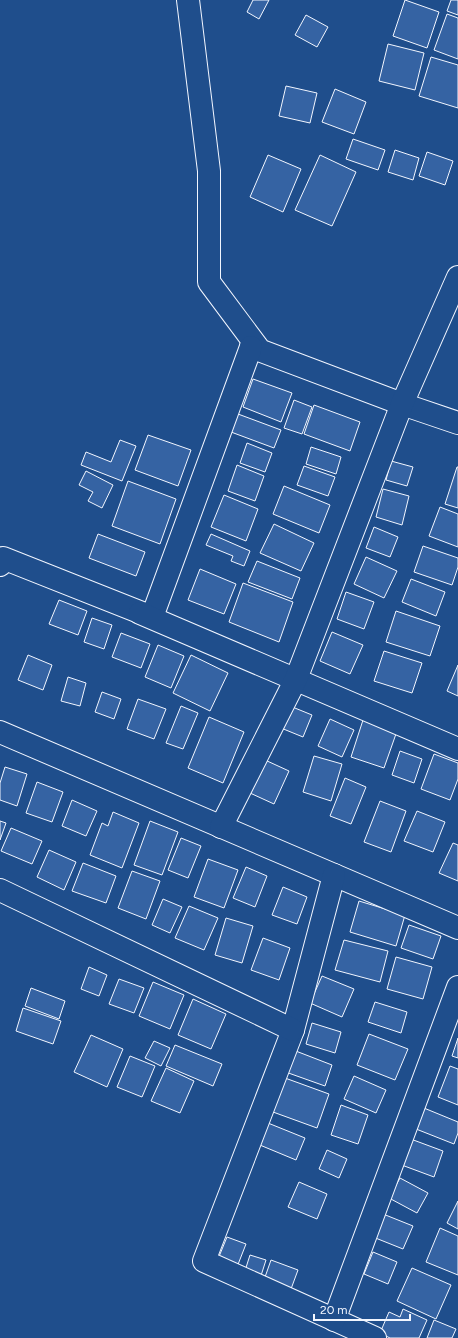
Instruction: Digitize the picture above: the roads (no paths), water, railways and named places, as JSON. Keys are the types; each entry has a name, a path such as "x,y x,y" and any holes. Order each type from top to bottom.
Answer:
{"street":[{"path":"188,0 209,171 209,282 259,349 251,347"},
{"path":"221,827 296,679 402,404 458,278"},
{"path":"251,347 402,404 458,423"},
{"path":"140,613 152,617 251,347"},
{"path":"0,565 3,558 140,613 458,749"},
{"path":"0,732 458,928"},
{"path":"334,876 294,1030 204,1262 375,1338"},
{"path":"0,890 294,1030"},
{"path":"334,1320 458,987"}]}
